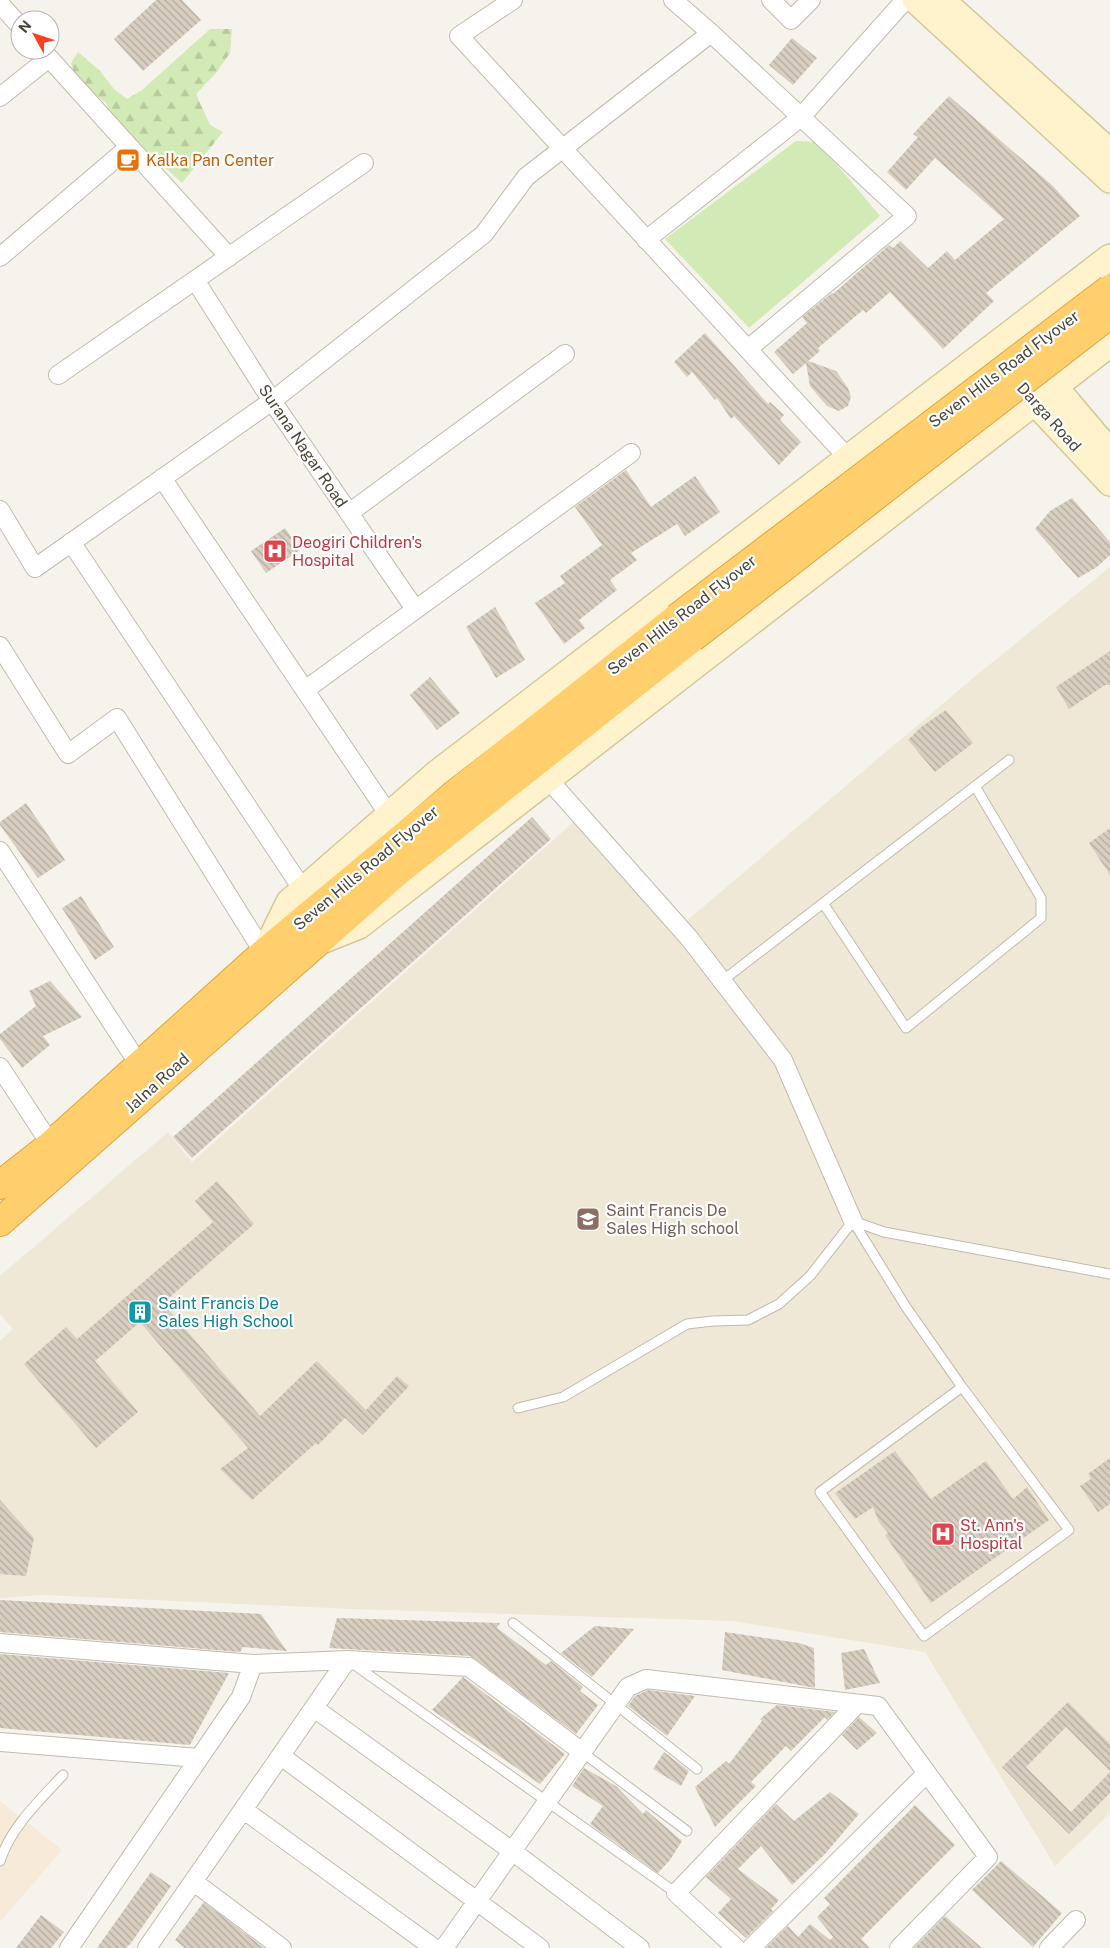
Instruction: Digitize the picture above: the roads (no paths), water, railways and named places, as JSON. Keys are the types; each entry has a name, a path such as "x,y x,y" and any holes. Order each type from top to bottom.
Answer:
{"highway":[{"name":"Seven Hills Road Flyover","path":"264,953 460,789 677,618 1110,289"},
{"name":"Seven Hills Road Flyover","path":"314,944 427,848 684,644 1110,314"},
{"name":"Jalna Road","path":"0,1222 314,944"},
{"name":"Jalna Road","path":"0,1185 51,1145 264,953"}],"street":[{"path":"513,0 458,36 848,458"},
{"path":"673,0 711,33 907,216 748,349"},
{"path":"771,0 791,20 811,0"},
{"path":"646,240 800,116 905,0"},
{"path":"915,0 1110,180"},
{"path":"942,0 1110,152"},
{"path":"0,4 10,15"},
{"path":"3,522 35,568 272,401 484,234 526,177 711,33"},
{"path":"0,97 40,60"},
{"path":"51,60 229,257"},
{"path":"0,257 129,147"},
{"path":"58,375 364,163"},
{"path":"264,953 289,902 445,767 1110,257"},
{"name":"Surana Nagar Road","path":"195,280 272,401 416,609"},
{"name":"Darga Road","path":"1010,334 1110,452"},
{"path":"314,944 359,926 1110,344"},
{"name":"Darga Road","path":"989,350 1034,403 1110,483"},
{"path":"349,514 565,354"},
{"path":"305,690 631,453"},
{"path":"162,478 389,815"},
{"path":"71,542 302,890"},
{"path":"0,646 68,754 117,718 264,953"},
{"path":"548,780 689,938 783,1060 853,1221"},
{"path":"0,851 140,1066"},
{"path":"0,1067 51,1145"},
{"path":"0,1643 252,1664 347,1660 469,1667 582,1752"},
{"path":"147,1948 347,1660"},
{"path":"68,1948 241,1697 252,1664"},
{"path":"444,1948 628,1687 646,1679 878,1706 988,1857 899,1948"},
{"path":"736,1948 676,1893 857,1704"},
{"path":"314,1708 512,1851 640,1948"},
{"path":"0,1742 199,1758"},
{"path":"281,1756 540,1948"},
{"path":"751,1948 927,1773"},
{"path":"244,1810 434,1948"},
{"path":"194,1882 282,1948"},
{"path":"1049,1948 1076,1920"}],"lane":[{"path":"722,981 1009,760"},
{"path":"823,903 906,1028 1041,918 1041,898 975,786"},
{"path":"853,1221 884,1232 1110,1274"},
{"path":"853,1221 906,1307 962,1387 1069,1530 924,1636 820,1492 962,1387"},
{"path":"518,1408 563,1397 687,1324 748,1320 779,1304 810,1276 853,1221"},
{"path":"513,1623 697,1769"},
{"path":"347,1660 676,1893"},
{"path":"582,1752 687,1831"},
{"path":"0,1861 5,1845 14,1831 63,1775"}],"place":[{"name":"Kalka Pan Center","path":"128,160"},
{"name":"Deogiri Children's Hospital","path":"275,551"},
{"name":"Saint Francis De Sales High school","path":"588,1219"},
{"name":"Saint Francis De Sales High School","path":"140,1312"},
{"name":"St. Ann's Hospital","path":"943,1534"}]}
